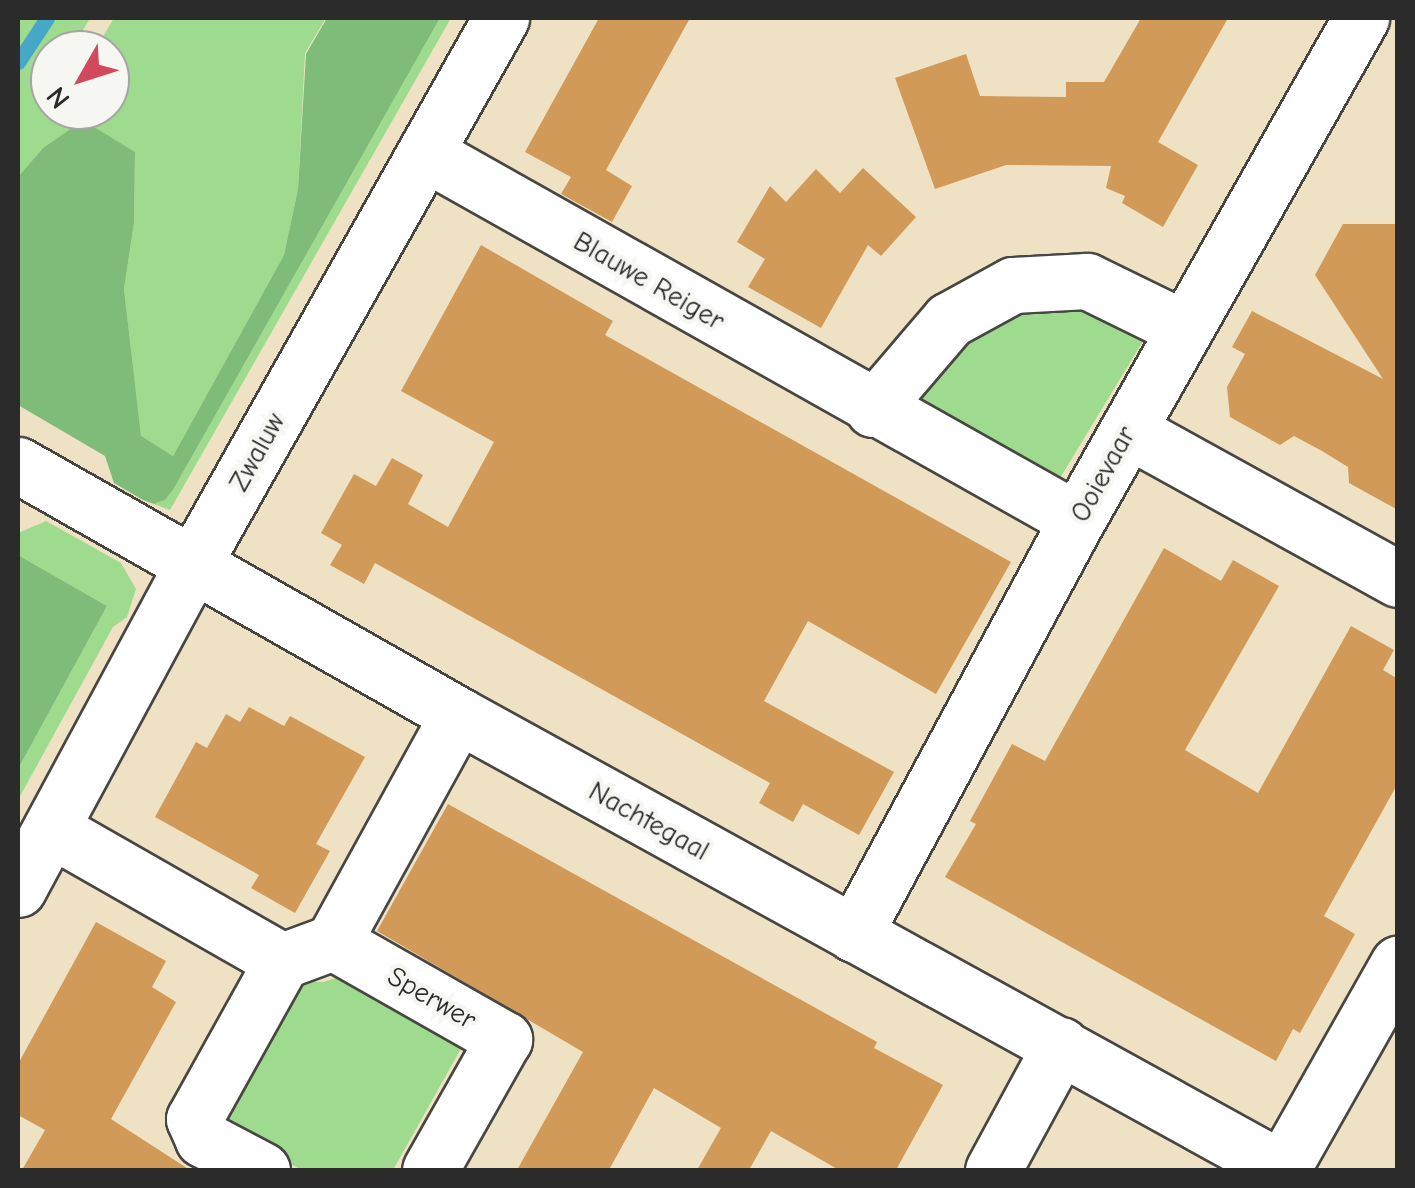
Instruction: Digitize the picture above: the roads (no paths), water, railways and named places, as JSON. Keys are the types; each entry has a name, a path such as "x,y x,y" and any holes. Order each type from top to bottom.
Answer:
{"street":[{"name":"Zwaluw","path":"18,889 193,564 501,18"},
{"name":"Ooievaar","path":"854,934 1077,520 1361,18"},
{"name":"Blauwe Reiger","path":"424,152 873,409 1077,520"},
{"path":"873,409 948,320 1014,285 1087,282 1185,328"},
{"path":"1128,430 1398,578"},
{"name":"Nachtegaal","path":"18,466 458,715 1061,1044 1283,1170"},
{"path":"262,1170 203,1139 194,1120 282,961 333,942 458,715"},
{"path":"51,828 282,961"},
{"name":"Sperwer","path":"333,942 504,1039 430,1170"},
{"path":"1283,1170 1398,964"},
{"path":"993,1170 1061,1044"}],"waterway":[{"path":"18,62 47,18"}]}
